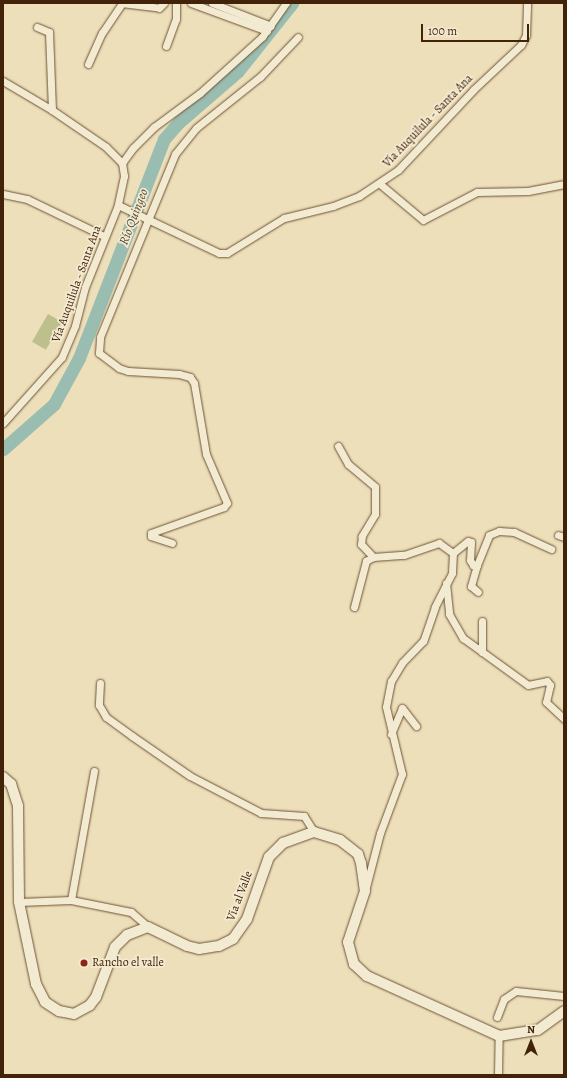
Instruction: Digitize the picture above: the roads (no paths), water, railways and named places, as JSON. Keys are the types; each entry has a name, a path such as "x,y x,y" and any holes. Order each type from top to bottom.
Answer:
{"main road":[{"path":"3,777 11,784 18,806 19,902 40,994 52,1008 67,1013 80,1013 96,996 111,956 120,940 148,928"},
{"path":"314,832 340,840 358,854 365,891 348,942 350,956 360,971 499,1036 538,1030 564,1010"},
{"name":"Via al Valle","path":"148,928 187,946 208,948 227,944 247,919 269,857 283,843 314,832"}],"street":[{"path":"88,64 102,33 121,3 159,8 164,3"},
{"path":"166,46 176,19 176,3"},
{"path":"192,3 269,29"},
{"path":"212,3 269,29"},
{"path":"122,164 133,148 154,127 200,93 269,29 286,3"},
{"name":"Vía Auquilula - Santa Ana","path":"3,423 62,357 104,236 122,207 208,249 227,253 284,218 333,206 380,184 521,45 526,35 527,3"},
{"path":"37,27 50,32 52,110"},
{"path":"172,543 151,536 151,533 224,507 228,498 206,454 198,396 190,377 128,371 99,353 100,337 145,219 180,146 196,128 260,77 298,36"},
{"path":"3,81 52,110 106,147 122,164 124,176 122,207"},
{"path":"380,184 423,220 477,192 528,191 564,184"},
{"path":"3,194 27,199 104,236"},
{"path":"338,446 348,464 375,487 377,495 374,519 362,536 361,544 373,557"},
{"path":"478,592 471,586 477,565 493,532 514,532 551,549"},
{"path":"453,553 468,541 471,542 470,560 473,565 477,565"},
{"path":"354,607 366,561 373,557 404,555 439,543 453,553 455,564 423,641 402,663 391,681 386,707 390,734 402,774 380,833 365,891"},
{"path":"446,583 449,614 455,627 463,638 528,684 547,681 550,684 546,702 564,719"},
{"path":"482,621 482,652"},
{"path":"100,683 99,705 106,716 132,736 190,776 261,813 279,817 294,813 304,816 314,832"},
{"path":"390,734 402,708 416,726"},
{"path":"71,900 94,771"},
{"path":"19,902 71,900 131,912 148,928"},
{"path":"497,1018 504,999 516,991 564,996"},
{"path":"498,1075 499,1036"}],"waterway":[{"name":"Río Quingeo","path":"3,449 54,404 79,358 164,139 179,122 238,71 292,3"}],"place":[{"name":"Rancho el valle","path":"84,963"}]}
